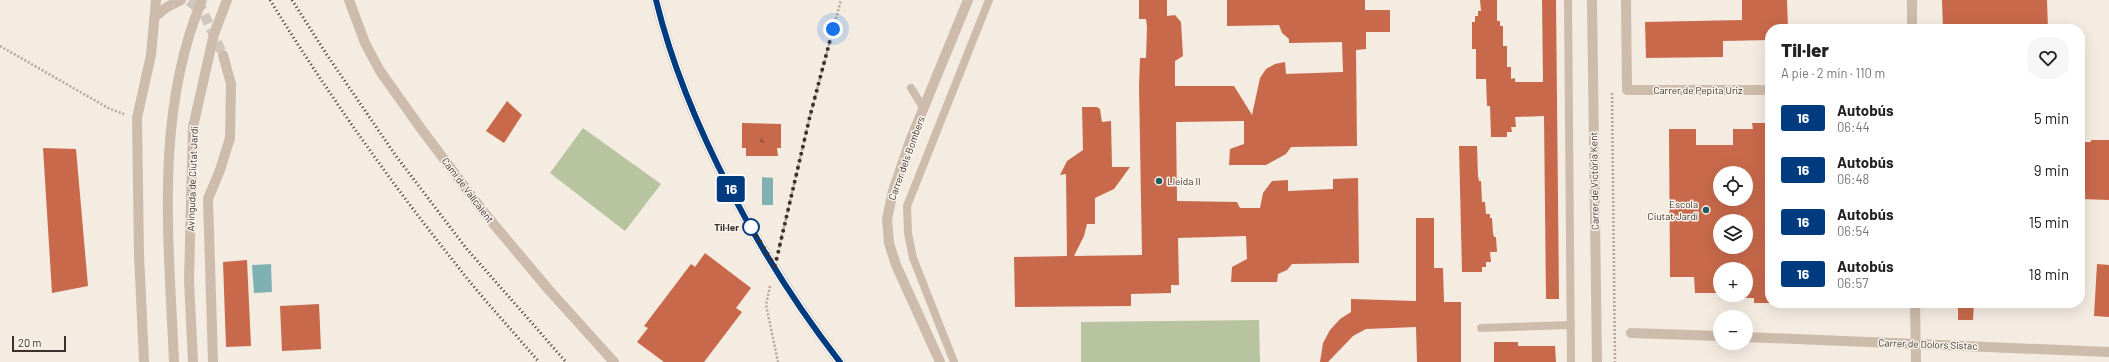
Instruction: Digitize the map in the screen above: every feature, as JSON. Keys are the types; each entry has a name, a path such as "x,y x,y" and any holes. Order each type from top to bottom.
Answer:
{"street":[{"path":"144,362 139,254 137,118 151,55 156,16 156,0"},
{"path":"156,16 167,7 182,0 189,0"},
{"path":"174,362 168,227 171,124 184,54 202,0"},
{"name":"Avinguda de Ciutat Jardí","path":"192,362 189,281 193,127 214,34 227,0"},
{"name":"Camí de Vallcalent","path":"349,0 365,43 380,71 418,124 486,215 549,290 614,362"},
{"path":"656,0 672,57 713,154 775,266 811,325 840,362"},
{"name":"Carrer dels Bombers","path":"940,362 896,264 889,243 886,219 893,191 968,0"},
{"name":"Carrer de Victòria Kent","path":"1592,0 1597,362"},
{"name":"Carrer de Pepita Uriz","path":"1626,0 1627,90 1765,90"},
{"path":"1912,0 1912,24"},
{"path":"213,362 208,199 220,170 230,138 232,84 223,55"},
{"path":"1915,308 1916,362"},
{"path":"1631,333 1713,336"},
{"name":"Carrer de Dolors Sistac","path":"1753,337 2109,352"}],"lane":[{"path":"954,362 913,258 908,233 907,206 989,0"},
{"path":"1568,0 1571,362"},
{"path":"911,88 924,109"},
{"path":"1481,328 1571,324"}],"path":[{"path":"778,362 766,305 810,116 841,0"},
{"path":"0,46 110,109 137,118"},
{"path":"1612,87 1615,362"}],"green space":[{"path":"583,128 661,184 625,231 550,173"},
{"path":"1259,320 1260,362 1081,362 1081,322"}],"water":[{"path":"762,177 773,178 773,205 762,205"},
{"path":"271,264 272,292 254,293 252,265"}],"building":[{"name":"Lleida II","path":"1139,0 1167,0 1167,16 1175,15 1181,22 1183,56 1175,61 1175,86 1234,86 1252,115 1260,78 1266,69 1275,64 1285,62 1286,74 1343,72 1342,42 1289,43 1289,39 1282,33 1279,25 1227,26 1227,0 1365,0 1365,10 1390,10 1390,32 1366,32 1366,49 1356,50 1357,146 1291,147 1286,154 1266,165 1229,165 1230,149 1244,144 1244,121 1176,122 1177,201 1237,202 1240,208 1260,208 1263,193 1272,181 1288,180 1288,191 1333,189 1333,179 1358,178 1359,263 1292,264 1287,270 1278,274 1277,282 1231,282 1232,267 1247,259 1246,236 1178,238 1179,285 1171,285 1171,293 1131,294 1131,306 1015,307 1014,257 1067,256 1066,174 1060,175 1067,161 1083,150 1082,107 1097,107 1100,109 1102,122 1111,121 1112,167 1130,167 1114,189 1095,198 1095,224 1087,224 1084,236 1074,256 1142,255 1139,86 1140,58 1146,58 1147,27 1146,19 1139,19"},
{"path":"1480,0 1497,0 1497,21 1500,21 1500,26 1503,26 1503,46 1507,46 1507,67 1511,67 1511,79 1515,78 1515,82 1543,82 1542,0 1556,0 1559,299 1546,299 1544,116 1515,117 1516,127 1511,127 1512,132 1507,132 1507,137 1491,137 1490,106 1487,106 1486,79 1476,79 1476,49 1472,49 1472,22 1475,22 1475,16 1478,16 1478,11 1481,11"},
{"path":"1742,0 1787,0 1788,24 1765,24 1765,40 1723,41 1723,57 1646,58 1645,22 1742,20"},
{"path":"1942,0 2047,0 2048,24 1943,24"},
{"path":"507,101 522,115 504,143 486,131"},
{"path":"742,123 781,124 781,148 777,148 778,156 746,156 746,148 742,148"},
{"path":"1752,123 1765,123 1765,303 1754,303 1753,262 1713,262 1713,293 1695,293 1694,277 1670,277 1669,129 1696,129 1696,145 1733,145 1733,129 1753,129"},
{"path":"2091,140 2109,140 2109,200 2085,199 2085,142 2091,142"},
{"path":"1459,146 1477,146 1478,176 1479,181 1481,181 1482,202 1485,202 1486,214 1490,214 1490,218 1492,218 1493,233 1494,237 1496,237 1497,252 1490,252 1491,262 1486,262 1486,267 1482,267 1482,272 1462,272"},
{"path":"43,148 76,149 88,286 52,293"},
{"path":"1416,218 1434,218 1434,268 1443,268 1444,302 1461,302 1461,362 1417,362 1416,327 1366,329 1353,336 1328,362 1320,362 1323,343 1330,330 1340,319 1351,312 1351,299 1416,301"},
{"path":"705,253 751,288 736,308 742,312 704,362 664,362 637,342 648,328 644,326 691,264 695,267"},
{"path":"247,260 251,346 226,347 223,262"},
{"path":"2097,264 2109,265 2109,317 2094,316"},
{"path":"319,304 321,349 282,351 280,306"},
{"path":"1958,308 1974,308 1973,320 1958,320"},
{"path":"1494,342 1518,342 1518,346 1555,346 1556,362 1494,362"}],"tunnel":[{"path":"189,1 202,11"},
{"path":"198,1 223,55"}],"railway":[{"path":"270,0 335,101 382,167 475,288 539,362"},
{"path":"292,0 327,55 396,156 466,248 566,362"}],"bus line":[{"name":"16","path":"656,0 672,57 713,154 750,225 795,300 811,325 840,362"}],"place":[{"name":"Lleida II","path":"1159,181"},
{"name":"Escola Ciutat Jardí","path":"1706,210"},
{"name":"Til·ler","path":"751,227"}],"route":[{"path":"751,227 750,225 775,266 810,116 833,29"}]}
